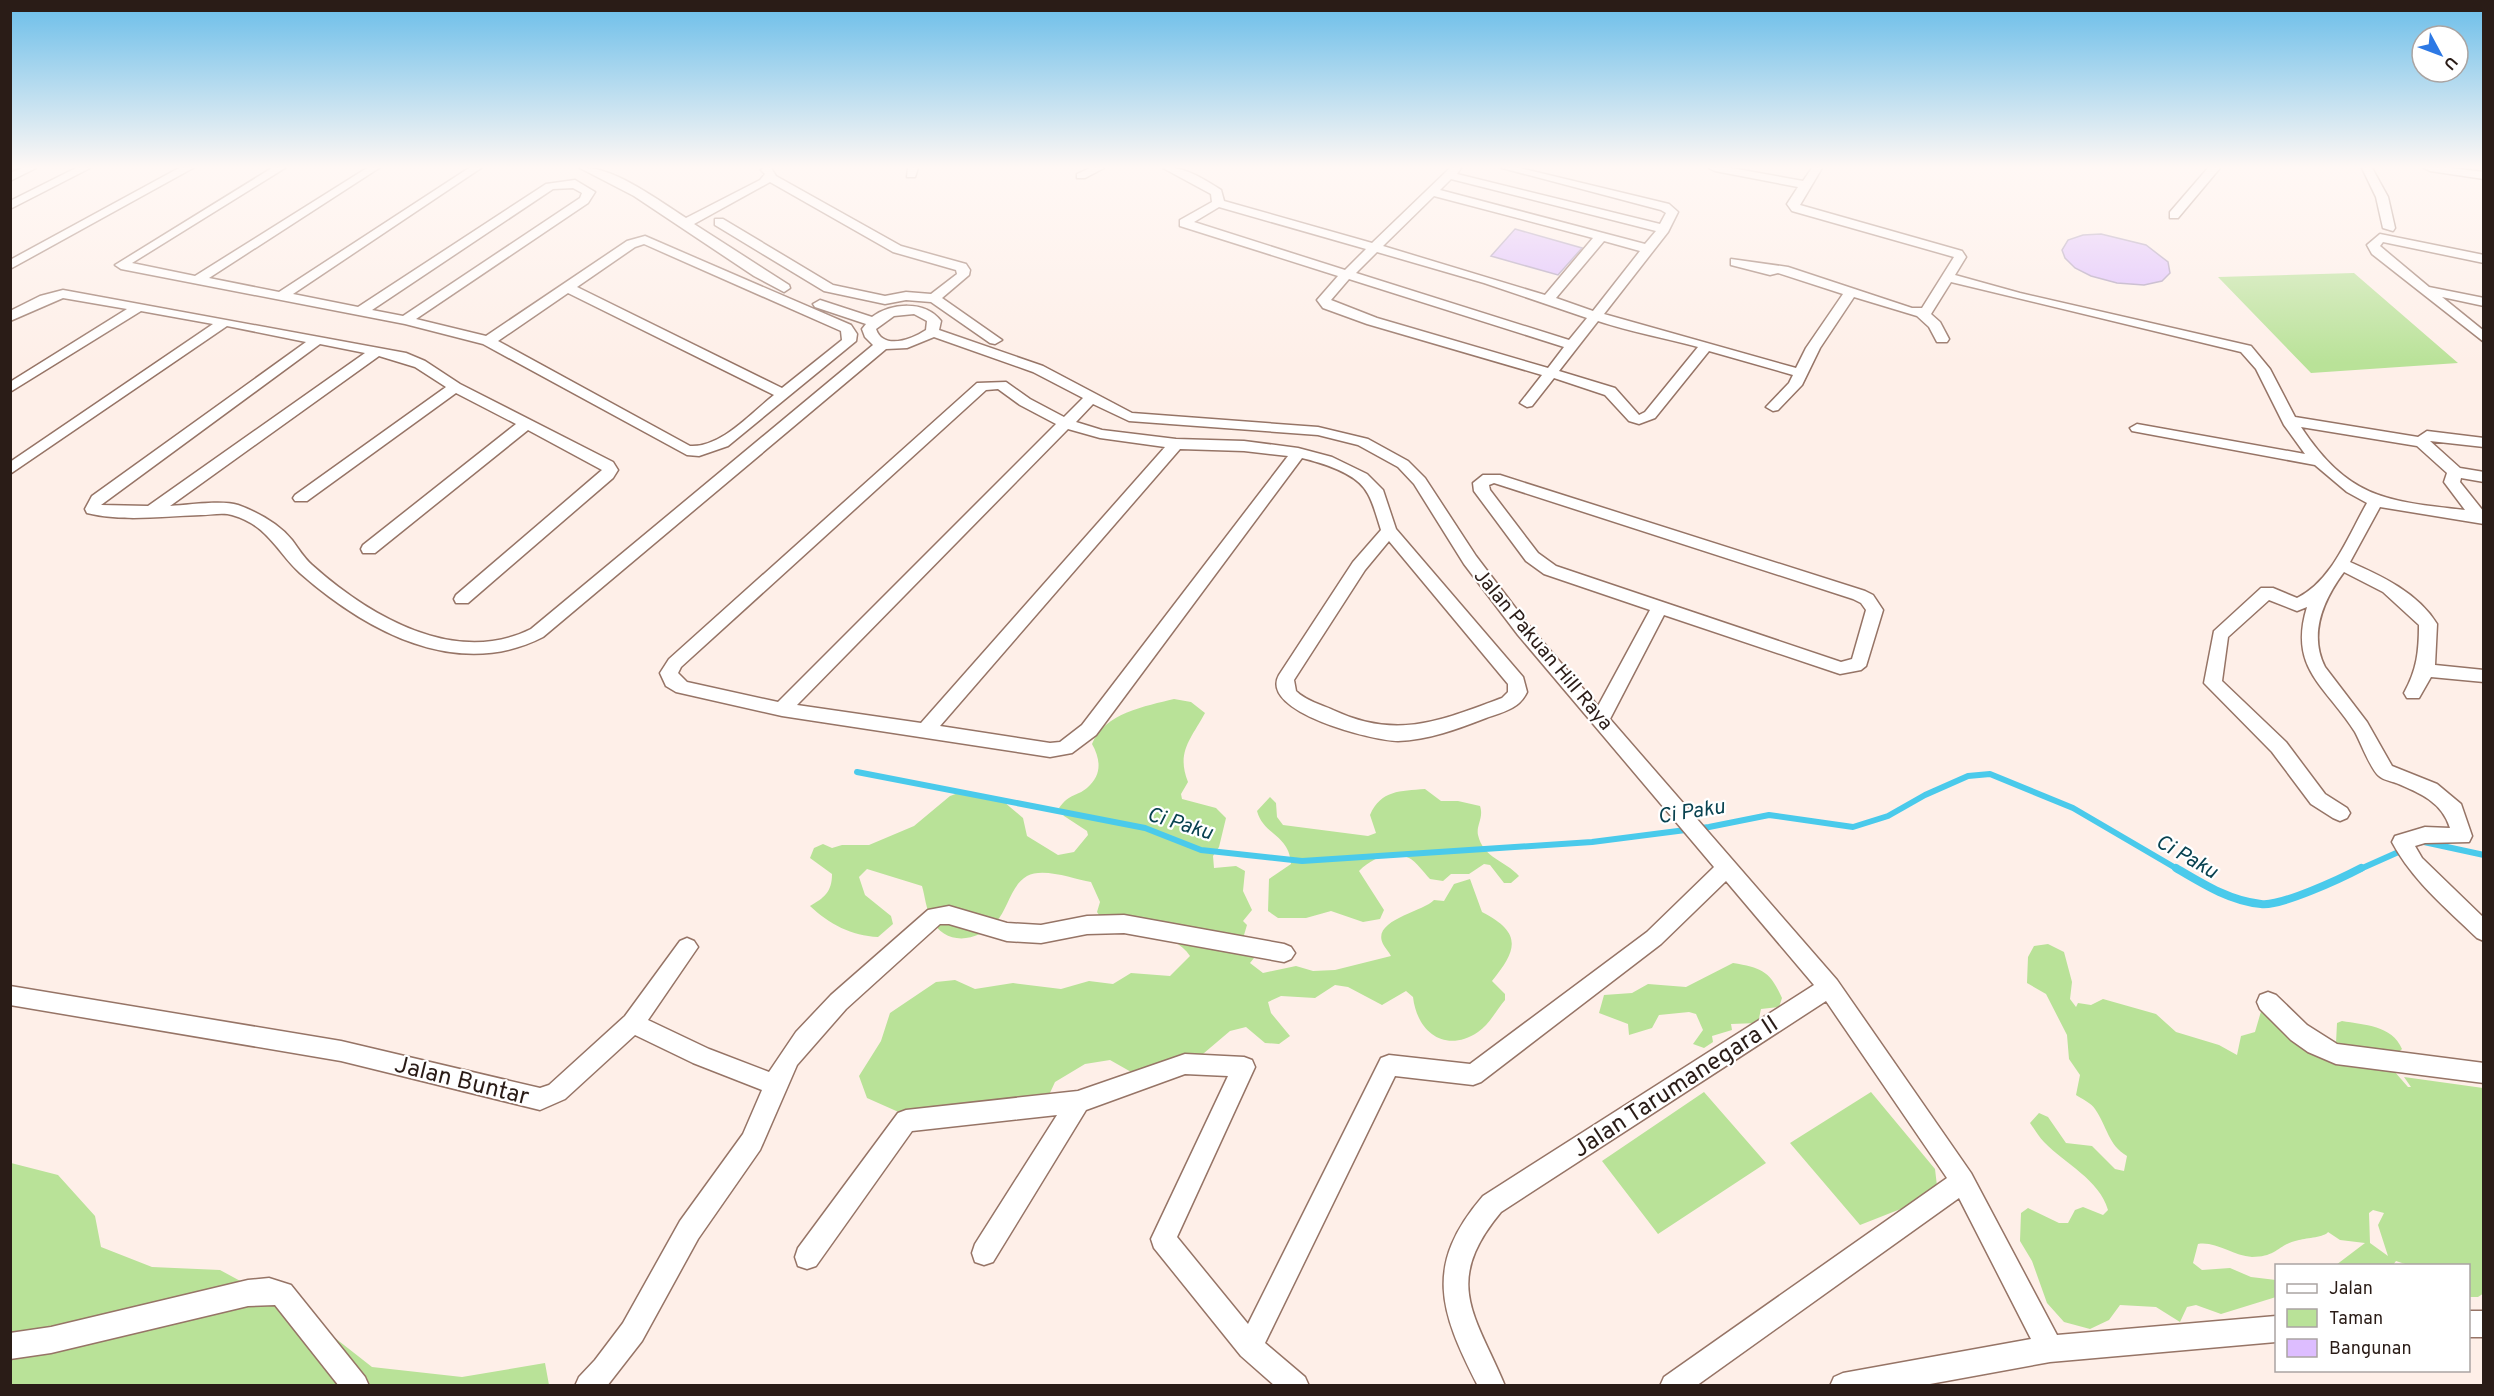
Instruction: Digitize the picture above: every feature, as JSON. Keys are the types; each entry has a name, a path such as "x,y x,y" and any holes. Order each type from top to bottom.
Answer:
{"street":[{"path":"10,265 68,233"},
{"path":"173,233 121,265 405,320 488,341 687,450 699,452 723,443 849,341 850,334 846,328 651,241 631,244 488,341"},
{"path":"197,280 271,233"},
{"path":"280,297 377,233"},
{"path":"361,311 477,233"},
{"path":"405,320 534,233"},
{"path":"700,233 742,264 787,290 873,322"},
{"path":"738,233 829,288 885,300 906,296 934,298 995,340"},
{"path":"870,233 897,249 961,267 964,270 963,274 934,298"},
{"path":"1215,233 1570,345"},
{"path":"1324,233 1548,299 1641,331 1656,331 1800,373"},
{"path":"1391,233 1326,296 1324,300 1328,305 1372,321 1610,390 1621,399 1630,416 1643,420 1707,345"},
{"path":"1587,233 1648,249"},
{"path":"1527,403 1570,345 1661,233"},
{"path":"1885,233 1958,254 1960,257 1948,278 1922,313"},
{"path":"1548,299 1601,237"},
{"path":"2484,259 2380,238 2375,241 2376,251 2484,338"},
{"path":"1735,262 1770,271 1775,268 1784,270 1850,293 1922,313 1935,325 1942,339"},
{"path":"1948,278 2246,349 2270,382 2290,422 2309,452 2362,494 2376,501 2480,519"},
{"path":"567,287 784,394"},
{"path":"2427,290 2484,302"},
{"path":"1773,407 1795,385 1822,333 1850,293"},
{"path":"10,317 45,299 63,294 378,350 420,364 455,387 608,465 610,470 608,475 462,599"},
{"path":"10,388 139,307"},
{"path":"916,310 934,321 932,332 911,343 884,344 870,335 873,322 887,313 916,310"},
{"path":"10,469 225,322"},
{"name":"Jalan Pakuan Hill Raya","path":"932,332 1038,369 1090,399 1129,417 1318,431 1363,442 1389,456 1420,481 1491,589 1711,851 1829,987"},
{"path":"317,340 93,505 93,509 99,511 234,509 264,524 284,541 304,567 357,610 432,643 461,649 508,646 537,633 884,344"},
{"path":"153,510 378,350"},
{"path":"1298,453 1089,730 1079,740 1065,748 1050,750 782,709 682,687 672,681 669,673 675,663 981,386 1001,385 1025,402 1067,424 1100,434 1176,444 1244,446 1298,453 1327,460 1362,477 1375,490 1389,531 1517,682 1519,689 1516,697 1508,703 1428,731 1394,734 1360,728 1300,704 1287,692 1285,680 1359,566 1389,531"},
{"path":"301,498 455,387"},
{"path":"782,709 1090,399"},
{"path":"2290,422 2422,442 2455,472 2484,477"},
{"path":"369,549 527,423"},
{"path":"2137,428 2319,461"},
{"path":"2422,442 2427,435 2437,435 2484,443"},
{"path":"926,730 1176,444"},
{"path":"2455,472 2452,482 2480,519"},
{"path":"1488,478 1506,482 1859,595 1867,599 1875,610 1860,662 1848,668 1840,668 1659,608 1561,575 1542,565 1522,546 1482,491 1481,483 1488,478"},
{"path":"2376,501 2341,564 2319,594 2309,628 2312,658 2318,670 2361,727 2385,771 2430,789 2454,809 2462,836 2425,835 2402,842 2415,864 2484,932"},
{"path":"2341,564 2375,579 2410,602 2428,624 2426,670 2413,693"},
{"path":"2319,594 2298,605 2267,592 2220,636 2213,683 2279,747 2318,799 2340,813"},
{"path":"1600,718 1659,608"},
{"path":"2426,670 2484,676"},
{"path":"1250,1347 1389,1065 1473,1075 1654,938 1726,868"},
{"path":"588,1386 607,1370 658,1288 689,1229 758,1131 774,1084 789,1058 819,1023 939,914 1007,932 1041,934 1087,925 1124,924 1284,953"},
{"name":"Jalan Buntar","path":"10,995 341,1051 540,1099 557,1092 633,1023 687,947"},
{"path":"1829,987 1963,1181 2050,1349"},
{"name":"Jalan Tarumanegara II","path":"1492,1386 1458,1315 1454,1290 1456,1265 1463,1241 1475,1221 1492,1204 1829,987"},
{"path":"2268,1002 2295,1030 2315,1046 2336,1054 2484,1072"},
{"path":"633,1023 701,1056 774,1084"},
{"path":"807,1257 906,1121 1078,1102 1185,1064 1244,1067 1163,1239 1250,1347 1296,1386"},
{"path":"984,1253 1078,1102"},
{"path":"1673,1386 1963,1181"},
{"path":"10,1346 51,1340 248,1293 269,1291 282,1294 356,1386"},
{"path":"1843,1386 2050,1349 2275,1329"}],"green space":[{"path":"2354,273 2458,363 2311,373 2218,277"},
{"path":"1174,699 1191,702 1205,713 1190,738 1184,754 1188,782 1181,794 1182,799 1216,808 1226,818 1219,847 1213,856 1214,868 1236,866 1245,871 1243,891 1252,910 1243,921 1247,925 1244,935 1254,958 1250,963 1263,973 1296,966 1313,971 1335,970 1391,956 1383,944 1381,936 1384,929 1434,900 1444,901 1454,884 1470,879 1482,912 1504,927 1512,943 1507,960 1492,981 1505,994 1505,1000 1489,1021 1478,1032 1466,1038 1454,1041 1444,1040 1435,1036 1420,1020 1413,997 1406,991 1382,1005 1348,987 1335,985 1315,998 1281,996 1268,1002 1271,1013 1290,1036 1279,1044 1265,1043 1246,1027 1230,1031 1197,1059 1140,1077 1110,1060 1085,1064 1055,1082 1043,1108 903,1114 867,1098 859,1076 881,1041 890,1013 936,982 955,980 975,989 1013,983 1061,989 1089,981 1113,984 1131,973 1170,976 1190,956 1183,948 1163,936 1103,921 1097,912 1100,902 1091,882 1050,873 1027,876 1017,885 1004,911 989,929 971,937 962,938 944,934 937,927 928,911 922,886 867,869 859,877 865,895 891,916 893,924 878,937 859,934 833,923 810,906 826,894 832,880 832,874 810,858 814,848 823,844 832,848 842,845 869,845 914,826 950,796 961,792 1004,802 1023,818 1027,836 1058,855 1074,852 1088,835 1087,831 1064,816 1059,808 1070,797 1087,788 1098,773 1097,756 1092,744 1098,733 1127,712"},
{"path":"1425,789 1441,801 1458,801 1480,806 1478,835 1481,843 1490,854 1519,876 1511,883 1504,883 1490,865 1484,864 1469,874 1451,874 1443,881 1430,879 1412,860 1389,855 1370,862 1359,871 1384,910 1380,919 1363,922 1331,911 1306,918 1278,918 1268,911 1269,879 1291,864 1286,847 1265,826 1257,811 1270,797 1276,803 1277,817 1283,825 1368,836 1376,833 1370,815 1374,807 1386,796 1407,790"},
{"path":"2048,944 2064,952 2072,982 2070,999 2076,1007 2078,1003 2091,1005 2103,999 2156,1014 2176,1032 2219,1045 2237,1055 2241,1036 2255,1032 2262,1008 2321,1043 2336,1043 2337,1023 2342,1021 2376,1027 2392,1035 2402,1049 2387,1063 2408,1087 2411,1087 2404,1077 2483,1088 2484,1293 2478,1297 2470,1297 2470,1264 2405,1264 2396,1261 2394,1264 2337,1264 2365,1243 2340,1240 2328,1232 2286,1244 2267,1255 2252,1257 2211,1245 2198,1244 2193,1263 2202,1270 2230,1268 2251,1277 2275,1280 2275,1297 2221,1314 2196,1305 2187,1307 2180,1322 2156,1307 2120,1305 2109,1320 2090,1329 2064,1322 2047,1303 2032,1261 2020,1241 2021,1213 2028,1208 2059,1223 2068,1223 2075,1210 2083,1207 2103,1215 2108,1210 2097,1189 2052,1150 2030,1123 2039,1113 2048,1117 2066,1143 2092,1146 2115,1169 2124,1171 2127,1156 2112,1141 2093,1107 2076,1095 2080,1075 2069,1059 2067,1035 2046,994 2027,983 2028,957 2034,946","holes":["2373,1210 2384,1213 2378,1225 2388,1256 2370,1243 2369,1213"]},
{"path":"1733,963 1758,969 1769,976 1782,998 1779,1007 1761,1009 1758,1023 1731,1024 1732,1030 1712,1036 1713,1042 1704,1048 1693,1044 1703,1030 1696,1014 1689,1012 1659,1015 1652,1028 1629,1035 1628,1024 1599,1013 1604,995 1632,993 1648,984 1686,987"},
{"path":"1704,1092 1766,1163 1658,1234 1602,1161"},
{"path":"1871,1092 1935,1169 1937,1186 1926,1199 1860,1225 1790,1143"},
{"path":"11,1163 58,1175 95,1216 101,1247 152,1267 220,1270 312,1320 372,1367 462,1377 545,1363 549,1385 11,1386"}],"building":[{"path":"1511,233 1530,233 1582,248 1558,275 1491,256"},
{"path":"2101,234 2146,245 2168,262 2170,273 2162,281 2144,285 2117,283 2091,276 2075,268 2065,258 2062,250 2068,240 2083,235"}],"waterway":[{"name":"Ci Paku","path":"857,772 1145,828 1201,850 1302,861 1592,842 1709,827 1769,815 1853,827 1888,816 1925,795 1968,776 1990,774 2073,808 2179,870"},
{"name":"Ci Paku","path":"2424,842 2484,855"},
{"name":"Ci Paku","path":"2358,870 2403,850"},
{"name":"Ci Paku","path":"2176,868 2228,896 2261,904 2296,897 2361,868"}]}
